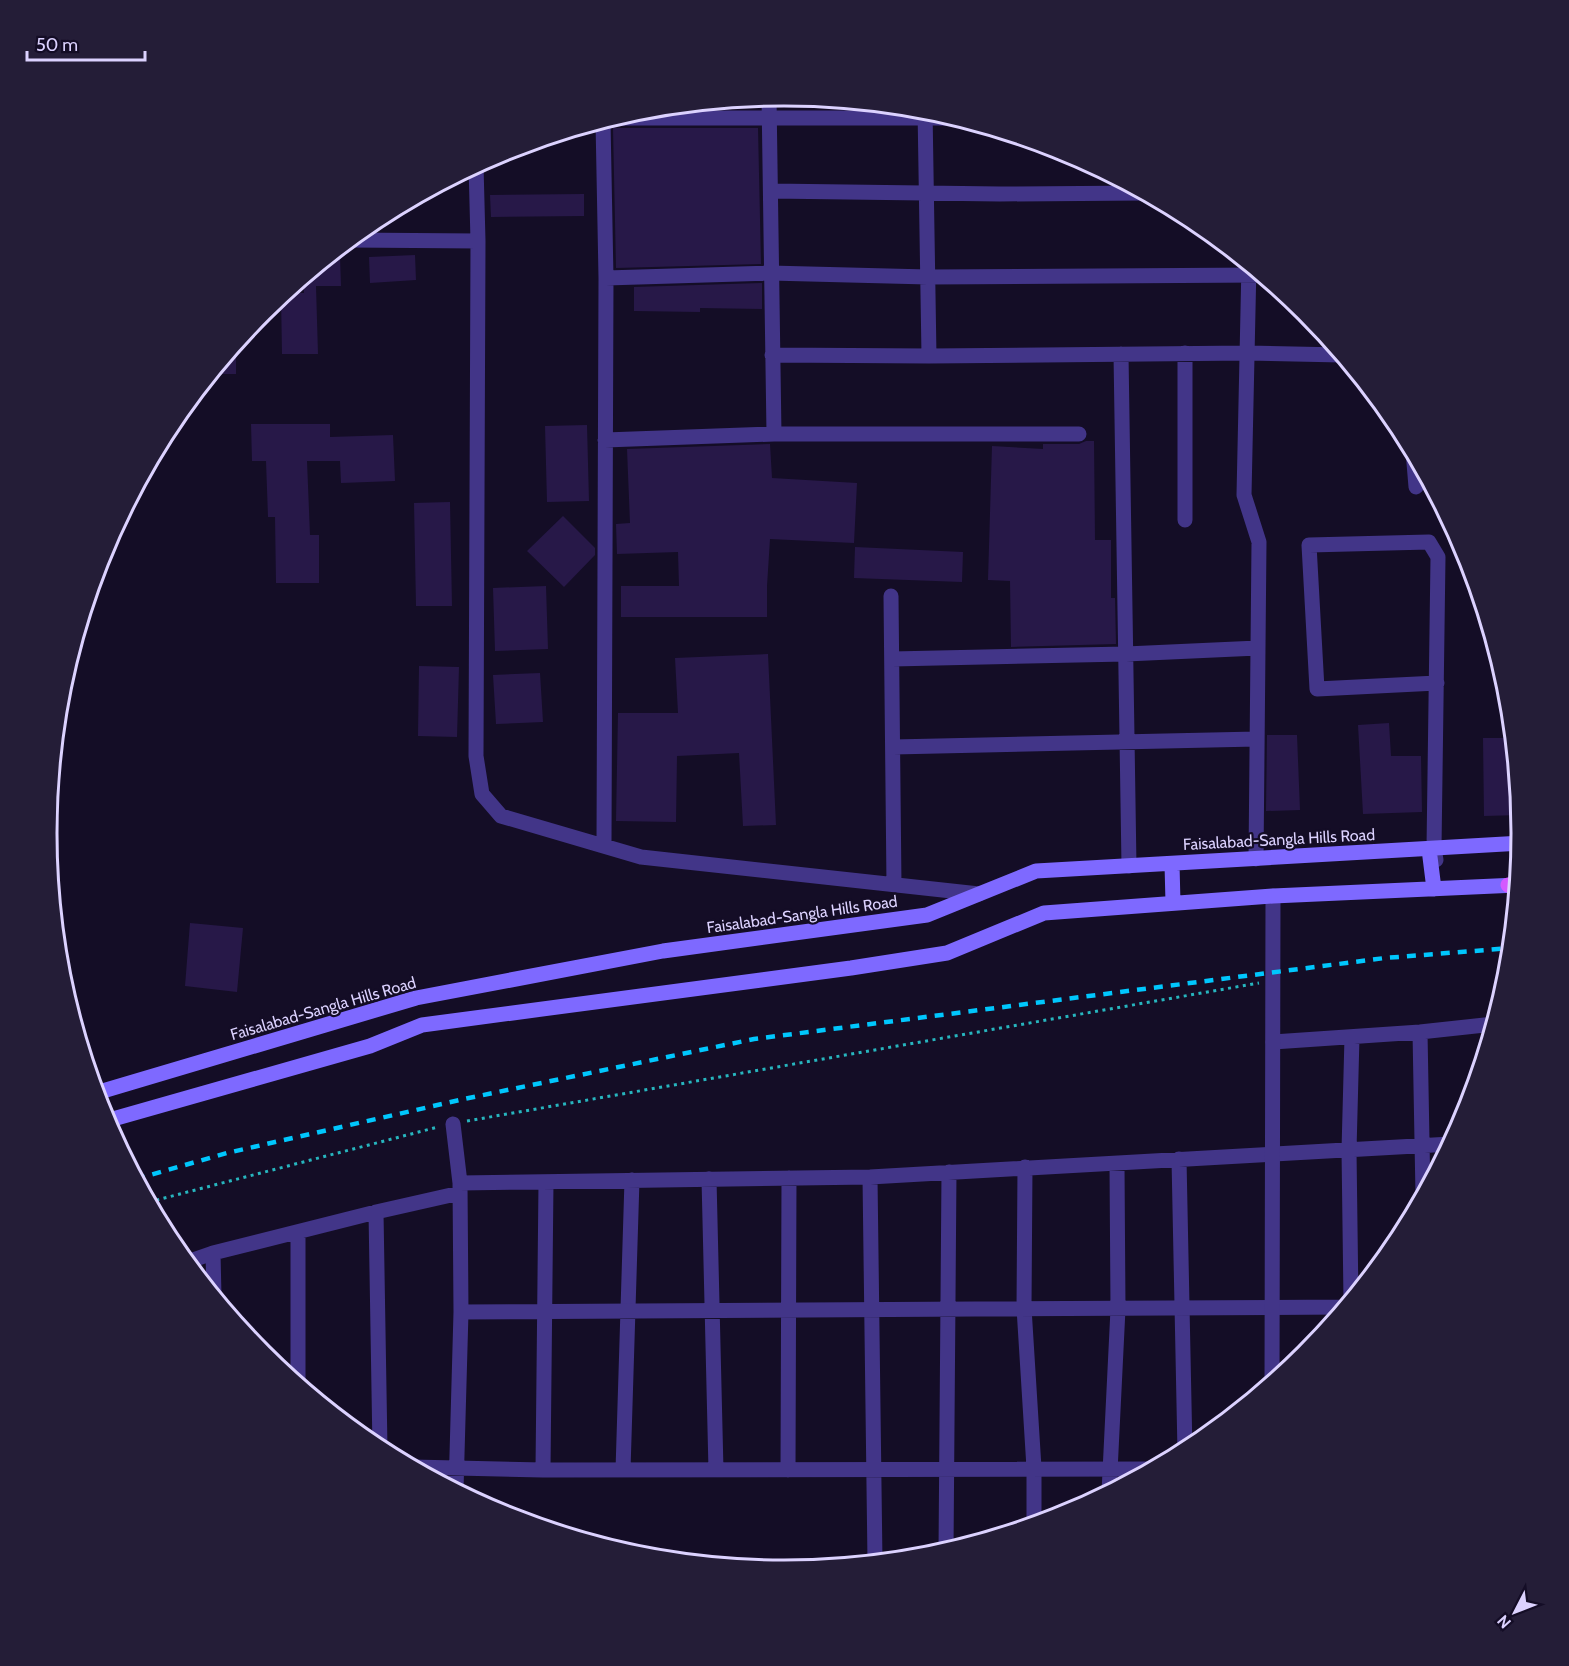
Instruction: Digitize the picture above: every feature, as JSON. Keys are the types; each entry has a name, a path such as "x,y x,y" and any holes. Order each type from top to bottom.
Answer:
{"main road":[{"name":"Faisalabad-Sangla Hills Road","path":"105,1090 416,998 663,951 927,915 1036,872 1512,844"},
{"path":"1432,848 1437,889"},
{"path":"1172,864 1173,903"},
{"path":"115,1118 370,1046 422,1025 926,956 947,952 1044,913 1273,896 1510,884"}],"street":[{"path":"769,106 774,434"},
{"path":"653,117 895,114"},
{"path":"925,119 928,356"},
{"path":"603,128 606,278 604,845"},
{"path":"476,175 477,756 482,794 501,816 640,857 979,894"},
{"path":"771,191 1129,193"},
{"path":"364,240 478,241"},
{"path":"606,278 770,273 928,277 1247,272"},
{"path":"1253,277 1244,495 1259,542 1256,859"},
{"path":"772,355 928,356 1248,352 1332,355"},
{"path":"1185,353 1185,520"},
{"path":"1121,354 1130,866"},
{"path":"605,440 774,434 1079,434"},
{"path":"1414,468 1416,487"},
{"path":"1432,848 1437,683 1438,557 1429,542 1309,544 1317,689 1437,683"},
{"path":"891,596 894,885"},
{"path":"892,660 1258,648"},
{"path":"892,747 1257,739"},
{"path":"1273,896 1274,1371"},
{"path":"1273,1042 1420,1032 1486,1025"},
{"path":"1420,1032 1423,1182"},
{"path":"1351,1289 1348,1150 1352,1036"},
{"path":"453,1124 460,1188 461,1312 456,1482"},
{"path":"195,1259 460,1188 546,1182 870,1177 1442,1145"},
{"path":"1179,1160 1185,1441"},
{"path":"1109,1483 1118,1309 1117,1164"},
{"path":"1025,1167 1024,1308 1034,1468 1034,1516"},
{"path":"946,1542 949,1172"},
{"path":"870,1177 875,1554"},
{"path":"788,1470 789,1178"},
{"path":"709,1179 716,1470"},
{"path":"623,1470 632,1180"},
{"path":"543,1470 546,1182"},
{"path":"376,1212 380,1438"},
{"path":"298,1232 298,1373"},
{"path":"213,1253 214,1284"},
{"path":"461,1312 1336,1307"},
{"path":"431,1468 1137,1469"}],"path":[{"path":"156,1200 453,1124 1272,981"}],"building":[{"path":"613,128 758,128 761,264 616,268"},
{"path":"584,194 584,216 491,217 490,195"},
{"path":"415,255 416,280 370,283 369,257"},
{"path":"340,258 341,286 316,286 318,354 282,354 281,308 298,293 304,293 304,287"},
{"path":"762,283 762,309 700,308 700,312 634,311 634,287"},
{"path":"236,355 236,374 220,374"},
{"path":"251,424 330,424 330,437 393,435 395,481 341,483 340,461 307,461 310,535 319,535 319,583 276,583 275,517 268,517 266,461 252,461"},
{"path":"587,425 589,501 547,502 545,426"},
{"path":"1094,441 1095,540 1111,540 1111,598 1115,598 1116,644 1011,647 1010,581 988,580 992,446 1043,449 1043,444 1079,444"},
{"path":"770,444 772,478 857,483 854,543 770,539 767,617 621,617 621,586 679,586 678,552 617,554 616,524 630,523 627,449"},
{"path":"450,502 452,606 416,606 414,503"},
{"path":"563,516 595,548 595,555 564,587 527,551"},
{"path":"855,547 963,552 962,582 854,578"},
{"path":"546,586 548,649 495,651 493,588"},
{"path":"768,654 776,825 743,826 739,753 677,756 676,822 616,821 618,713 678,713 675,658"},
{"path":"419,666 459,667 457,737 418,736"},
{"path":"540,673 543,722 496,724 493,675"},
{"path":"1389,723 1391,756 1421,756 1422,812 1363,814 1358,725"},
{"path":"1267,735 1297,735 1300,810 1266,811"},
{"path":"1483,738 1506,738 1511,815 1484,816"},
{"path":"190,923 243,928 237,992 185,986"}],"railway":[{"path":"143,1177 227,1153 464,1099 754,1039 1385,958 1502,949"}]}
